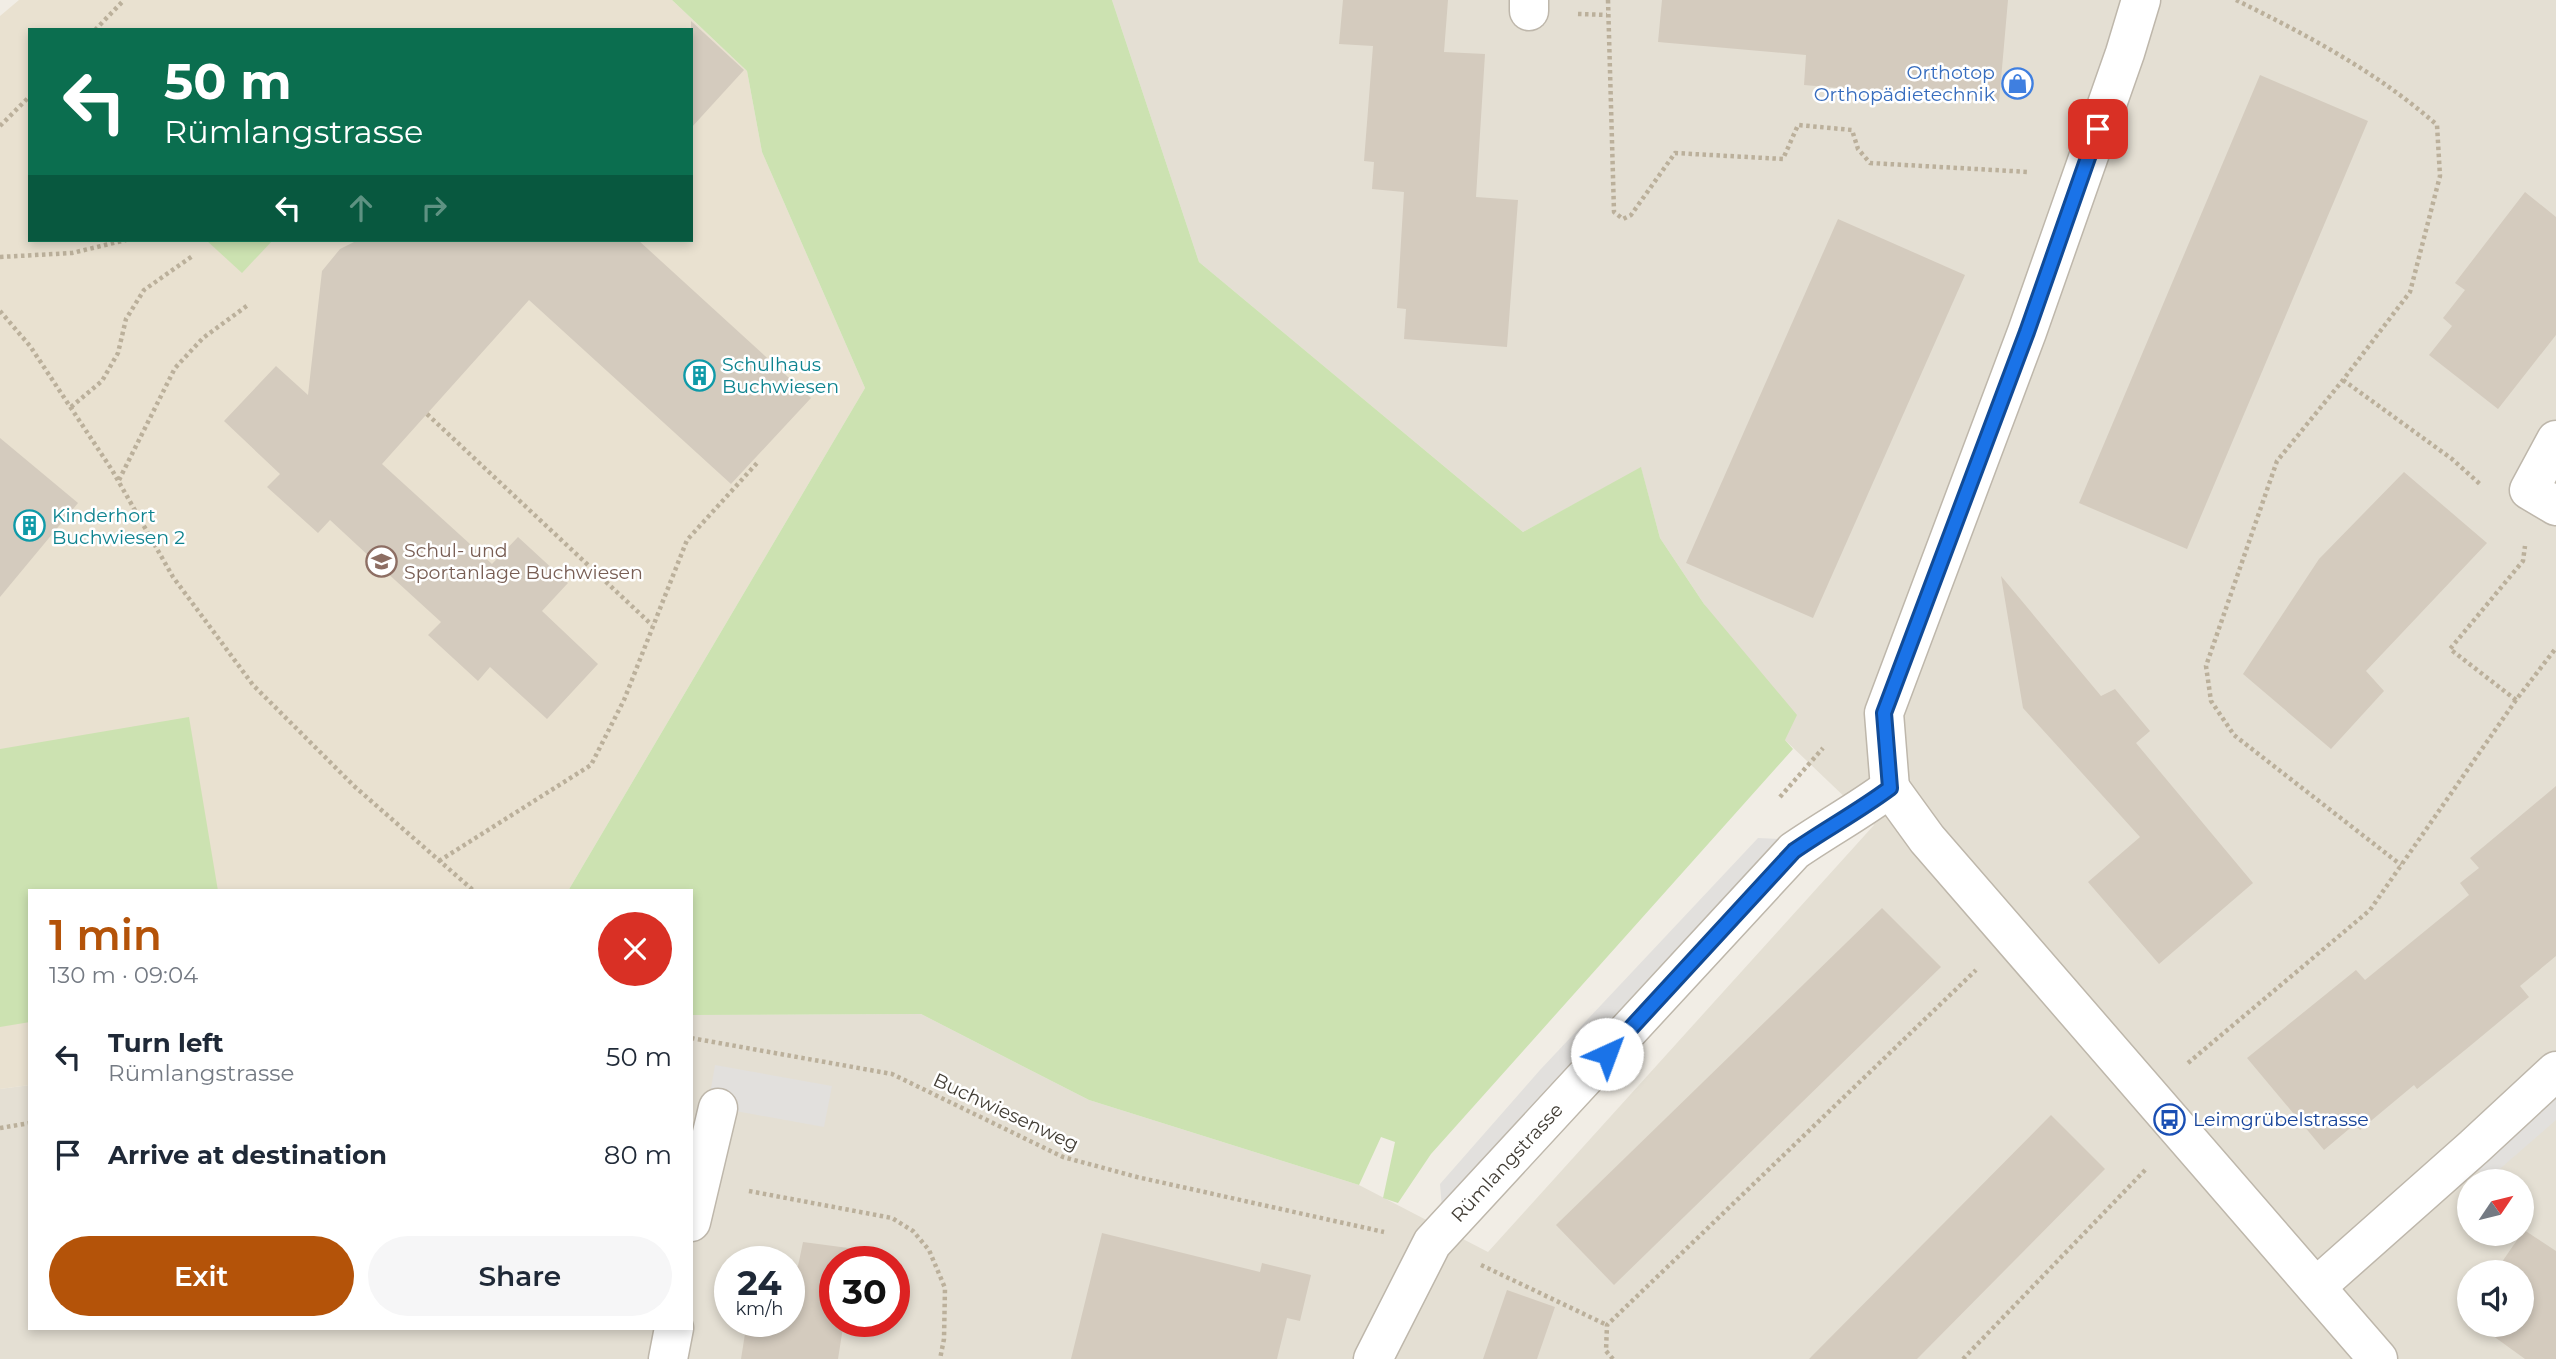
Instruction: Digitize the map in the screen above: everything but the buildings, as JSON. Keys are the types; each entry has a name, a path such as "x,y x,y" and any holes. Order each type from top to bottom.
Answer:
{"street":[{"path":"2141,0 2032,319 1884,713 1890,788 1927,839 2378,1359"},
{"path":"2556,440 2529,490 2556,506"},
{"name":"Rümlangstrasse","path":"1373,1359 1432,1242 1794,851 1858,812 1890,788"},
{"path":"2316,1287 2556,1071"},
{"path":"693,1214 718,1108"},
{"path":"668,1359 674,1330"}],"path":[{"path":"97,28 124,0"},
{"path":"1608,0 1614,212 1623,219 1631,215 1675,153 1783,159 1798,125 1852,130 1858,149 1870,163 2040,173"},
{"path":"2236,0 2307,34 2407,98 2437,125 2440,176 2410,292 2277,461 2206,666 2210,701 2234,735 2401,865"},
{"path":"0,126 28,98"},
{"path":"0,257 72,253 119,242"},
{"path":"71,407 102,381 118,354 126,319 144,290 194,255"},
{"path":"119,480 175,368 204,338 248,305"},
{"path":"0,312 30,346 119,480 173,577 253,685 354,786 472,889"},
{"path":"2343,380 2452,459 2490,494"},
{"path":"427,414 652,625"},
{"path":"439,861 591,765 624,700 687,540 757,463"},
{"path":"2516,700 2450,649 2523,561 2524,537"},
{"path":"2182,1068 2370,910 2516,700 2556,648"},
{"path":"1605,1359 1607,1325 1985,962"},
{"name":"Buchwiesenweg","path":"693,1038 892,1074 1063,1157 1137,1177 1432,1242"},
{"path":"0,1128 28,1123"},
{"path":"1963,1359 2155,1160"},
{"path":"701,1182 892,1218 913,1231 929,1251 945,1288 944,1339 940,1359"},
{"path":"1518,1283 1607,1325"},
{"path":"1606,1351 1613,1359"}],"shaded area":[{"name":"Schul- und Sportanlage Buchwiesen","path":"19,0 672,0 747,71 762,152 865,388 569,889 28,889 28,1085 0,1089 0,16"},
{"path":"1112,0 2556,0 2556,1359 0,1359 0,1089 28,1085 28,1330 693,1330 693,1015 921,1014 1089,1100 1359,1185 1488,1252 1874,825 1785,740 1704,604 1660,538 1641,468 1523,532 1199,262"},
{"path":"1758,838 1781,839 1554,1082 1442,1208 1440,1184 1540,1070"},
{"path":"715,1065 832,1086 824,1127 708,1106"},
{"path":"2556,1097 2556,1120 2500,1169 2478,1169 2475,1166"}],"green space":[{"path":"672,0 1112,0 1199,262 1523,532 1641,467 1660,538 1704,604 1797,715 1785,740 1793,749 1431,1154 1398,1203 1383,1198 1395,1142 1381,1137 1359,1185 1089,1100 921,1014 693,1015 693,889 569,889 865,388 762,152 747,71"},
{"path":"208,242 271,242 242,273"},
{"path":"189,717 218,889 28,889 28,1022 0,1027 0,749"}],"place":[{"name":"Orthotop Orthopädietechnik","path":"2018,83"},
{"name":"Schulhaus Buchwiesen","path":"699,375"},
{"name":"Kinderhort Buchwiesen 2","path":"29,526"},
{"name":"Schul- und Sportanlage Buchwiesen","path":"381,561"},
{"name":"Leimgrübelstrasse","path":"2170,1119"}],"route":[{"path":"1607,1054 1794,851 1858,812 1890,788 1884,713 2027,332 2098,129"}]}
